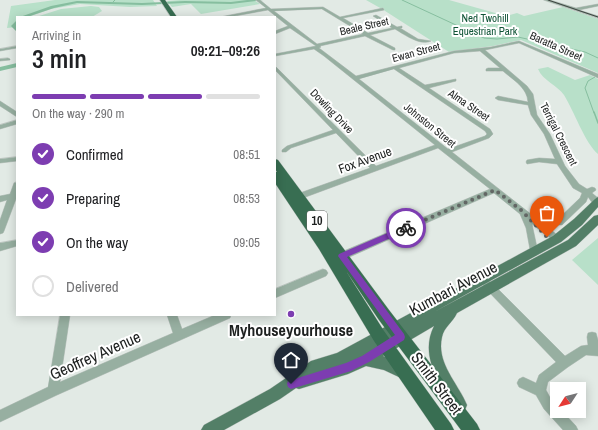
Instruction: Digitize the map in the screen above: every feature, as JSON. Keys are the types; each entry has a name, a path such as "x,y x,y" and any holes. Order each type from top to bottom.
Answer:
{"highway":[{"path":"162,2 169,16"},
{"path":"162,2 173,16"},
{"name":"Smith Street","path":"276,163 397,332 471,430"},
{"name":"Smith Street","path":"276,176 327,253 382,341 445,430"}],"main road":[{"name":"Kumbari Avenue","path":"209,430 291,384 316,366 339,359 382,341 482,279 555,240 567,232 597,202"},
{"name":"Kumbari Avenue","path":"397,332 457,308 492,289 564,248 598,219"},
{"path":"555,240 564,248"},
{"path":"457,308 444,319 438,328 434,338 435,354 442,374 475,430"},
{"name":"Kumbari Avenue","path":"291,384 348,367 365,359 382,341"},
{"path":"365,359 386,363 406,374"}],"street":[{"path":"546,0 598,16"},
{"path":"551,0 598,16"},
{"name":"Johnston Street","path":"259,1 438,146 535,220 555,240"},
{"path":"584,10 598,5"},
{"path":"231,16 270,10 322,8 393,49"},
{"path":"340,18 383,9"},
{"path":"375,16 399,28 417,40 429,41"},
{"path":"276,33 291,26"},
{"name":"Beale Street","path":"276,55 399,28"},
{"name":"Baratta Street","path":"482,49 520,42 598,76"},
{"path":"0,50 16,47"},
{"name":"Ewan Street","path":"355,78 454,52 482,49"},
{"name":"Terrigal Crescent","path":"482,49 526,87 530,94 534,115 547,134 569,178 576,186 592,191 593,198 597,202"},
{"path":"0,60 8,59"},
{"name":"Dowling Drive","path":"276,68 337,132 375,169"},
{"name":"Alma Street","path":"396,68 488,130 490,134 446,152"},
{"path":"488,70 505,69"},
{"path":"424,87 454,80"},
{"path":"498,98 531,104"},
{"path":"0,103 16,114"},
{"path":"0,123 16,118"},
{"path":"0,127 16,122"},
{"path":"284,151 289,147 337,132"},
{"name":"Fox Avenue","path":"300,196 438,146"},
{"path":"0,162 16,159"},
{"path":"529,162 539,160 560,162"},
{"path":"342,256 495,190"},
{"path":"559,223 592,191"},
{"path":"0,199 15,196"},
{"path":"0,231 15,196"},
{"path":"521,210 530,226 534,252"},
{"name":"Johnston Street","path":"521,210 555,240"},
{"path":"535,220 551,229 567,232"},
{"path":"0,247 16,243"},
{"path":"276,294 323,273"},
{"path":"482,279 564,363"},
{"path":"53,391 65,316"},
{"path":"172,316 179,335"},
{"name":"Geoffrey Avenue","path":"0,416 224,316"},
{"path":"540,391 543,379 564,363 585,350 596,350 592,337"},
{"path":"523,383 540,391 548,405 572,430"}],"green space":[{"path":"55,0 153,0 157,6 130,7 80,4 51,9 31,16 16,16 16,27 7,28 11,6"},
{"path":"254,0 260,4 201,14 191,4 172,7 167,1"},
{"name":"Ned Twohill Equestrian Park","path":"366,0 449,0 506,16 517,13 524,16 563,7 598,19 598,73 521,40 493,46 449,52"},
{"path":"91,6 99,7 102,11 94,16 39,16 61,9"},
{"path":"548,67 575,80 590,75 598,79 598,154 584,135 564,95 558,88 543,77 538,69"},
{"path":"598,238 598,285 572,260"}],"waterway":[{"path":"25,16 53,7 77,2 142,4 185,2 231,3 261,0"},
{"path":"402,0 484,38 497,39 518,37 585,52 598,58"},
{"path":"16,23 14,26 16,29"},
{"path":"0,69 16,65"},
{"path":"594,113 585,88 588,81 595,77"},
{"path":"594,112 598,123"}],"tram line":[{"path":"548,0 598,17"}],"way so far":[{"path":"406,228 495,190 521,210 547,237"}],"place":[{"name":"Myhouseyourhouse","path":"291,314"}],"route":[{"path":"291,384 360,362 401,337 342,256 406,228"}]}
